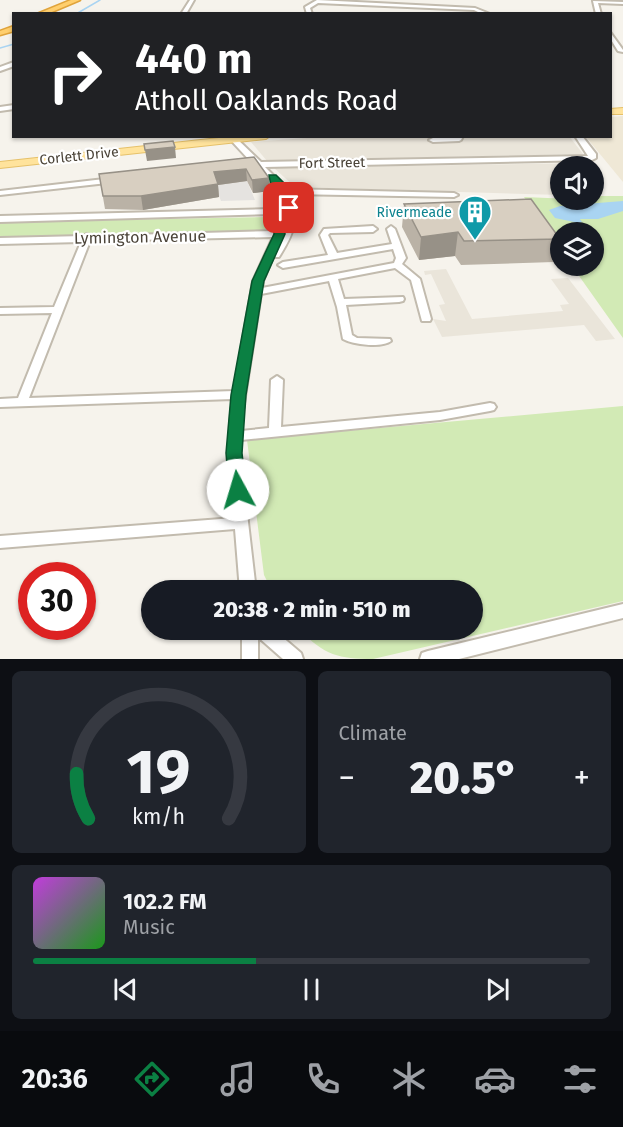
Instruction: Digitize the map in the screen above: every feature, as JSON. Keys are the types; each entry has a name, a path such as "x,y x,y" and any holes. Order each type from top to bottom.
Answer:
{"highway":[{"path":"45,12 77,0"},
{"path":"57,12 88,0"}],"main road":[{"name":"Corlett Drive","path":"0,163 235,139"}],"street":[{"path":"309,12 307,8 319,1 475,9 483,12"},
{"path":"598,12 594,4 623,3"},
{"path":"447,9 454,12"},
{"path":"612,36 622,51"},
{"path":"433,140 459,138"},
{"name":"Fort Street","path":"235,166 586,159 593,156 580,138"},
{"path":"235,139 285,191 290,213 287,240 265,266"},
{"path":"247,580 234,436 258,281 279,234 278,196 272,178"},
{"path":"0,194 123,179"},
{"path":"285,191 454,195"},
{"path":"0,219 290,213"},
{"path":"333,255 324,235 327,231 373,229"},
{"path":"257,292 397,265 401,258 391,229"},
{"name":"Lymington Avenue","path":"0,241 87,237 279,234"},
{"path":"22,402 87,237"},
{"path":"284,265 397,246"},
{"path":"397,265 415,279 426,319"},
{"path":"333,278 341,302 345,333 349,339 386,341"},
{"path":"341,302 399,299"},
{"path":"0,311 58,310"},
{"path":"275,432 277,380"},
{"path":"0,403 239,395"},
{"path":"234,436 440,416 490,407"},
{"path":"0,542 240,522"},
{"path":"428,659 623,611"},
{"path":"250,640 250,659"},
{"path":"271,640 286,656"}],"shaded area":[{"path":"623,116 623,182 604,156 587,138 612,138 612,117"},
{"path":"307,138 571,138 583,154 267,161 251,142"},
{"path":"550,164 550,195 295,187 274,168"},
{"path":"247,181 255,200 221,201 215,185"},
{"path":"446,269 472,319 563,311 560,305 569,304 551,279 568,278 615,339 596,341 584,325 442,337 433,319 446,321 439,305 445,304 431,274 425,275 424,271"}],"green space":[{"path":"604,196 623,196 623,338 579,276 604,276 604,222 550,222 550,234 524,197 550,198 550,210 604,210"},
{"path":"268,217 272,220 271,228 259,231 0,239 0,222"},
{"path":"623,406 623,601 483,633 483,580 266,580 247,440"},
{"path":"311,640 455,640 373,659 333,654"}],"water":[{"path":"623,201 623,211 598,219 580,219 582,222 574,222 555,218 549,210 604,210 604,203"}],"building":[{"path":"173,141 175,147 145,150 144,144"},
{"path":"254,157 269,178 252,180 246,169 214,172 218,184 141,196 103,196 99,174"},
{"path":"531,199 550,225 550,239 464,241 458,232 421,237 404,204"}],"waterway":[{"path":"79,12 100,0"},
{"path":"0,48 12,45"}],"place":[{"name":"Rivermeade","path":"475,241"}],"route":[{"path":"238,490 234,453 239,395 258,281 279,239 278,196 272,178 284,188 289,208"}]}
